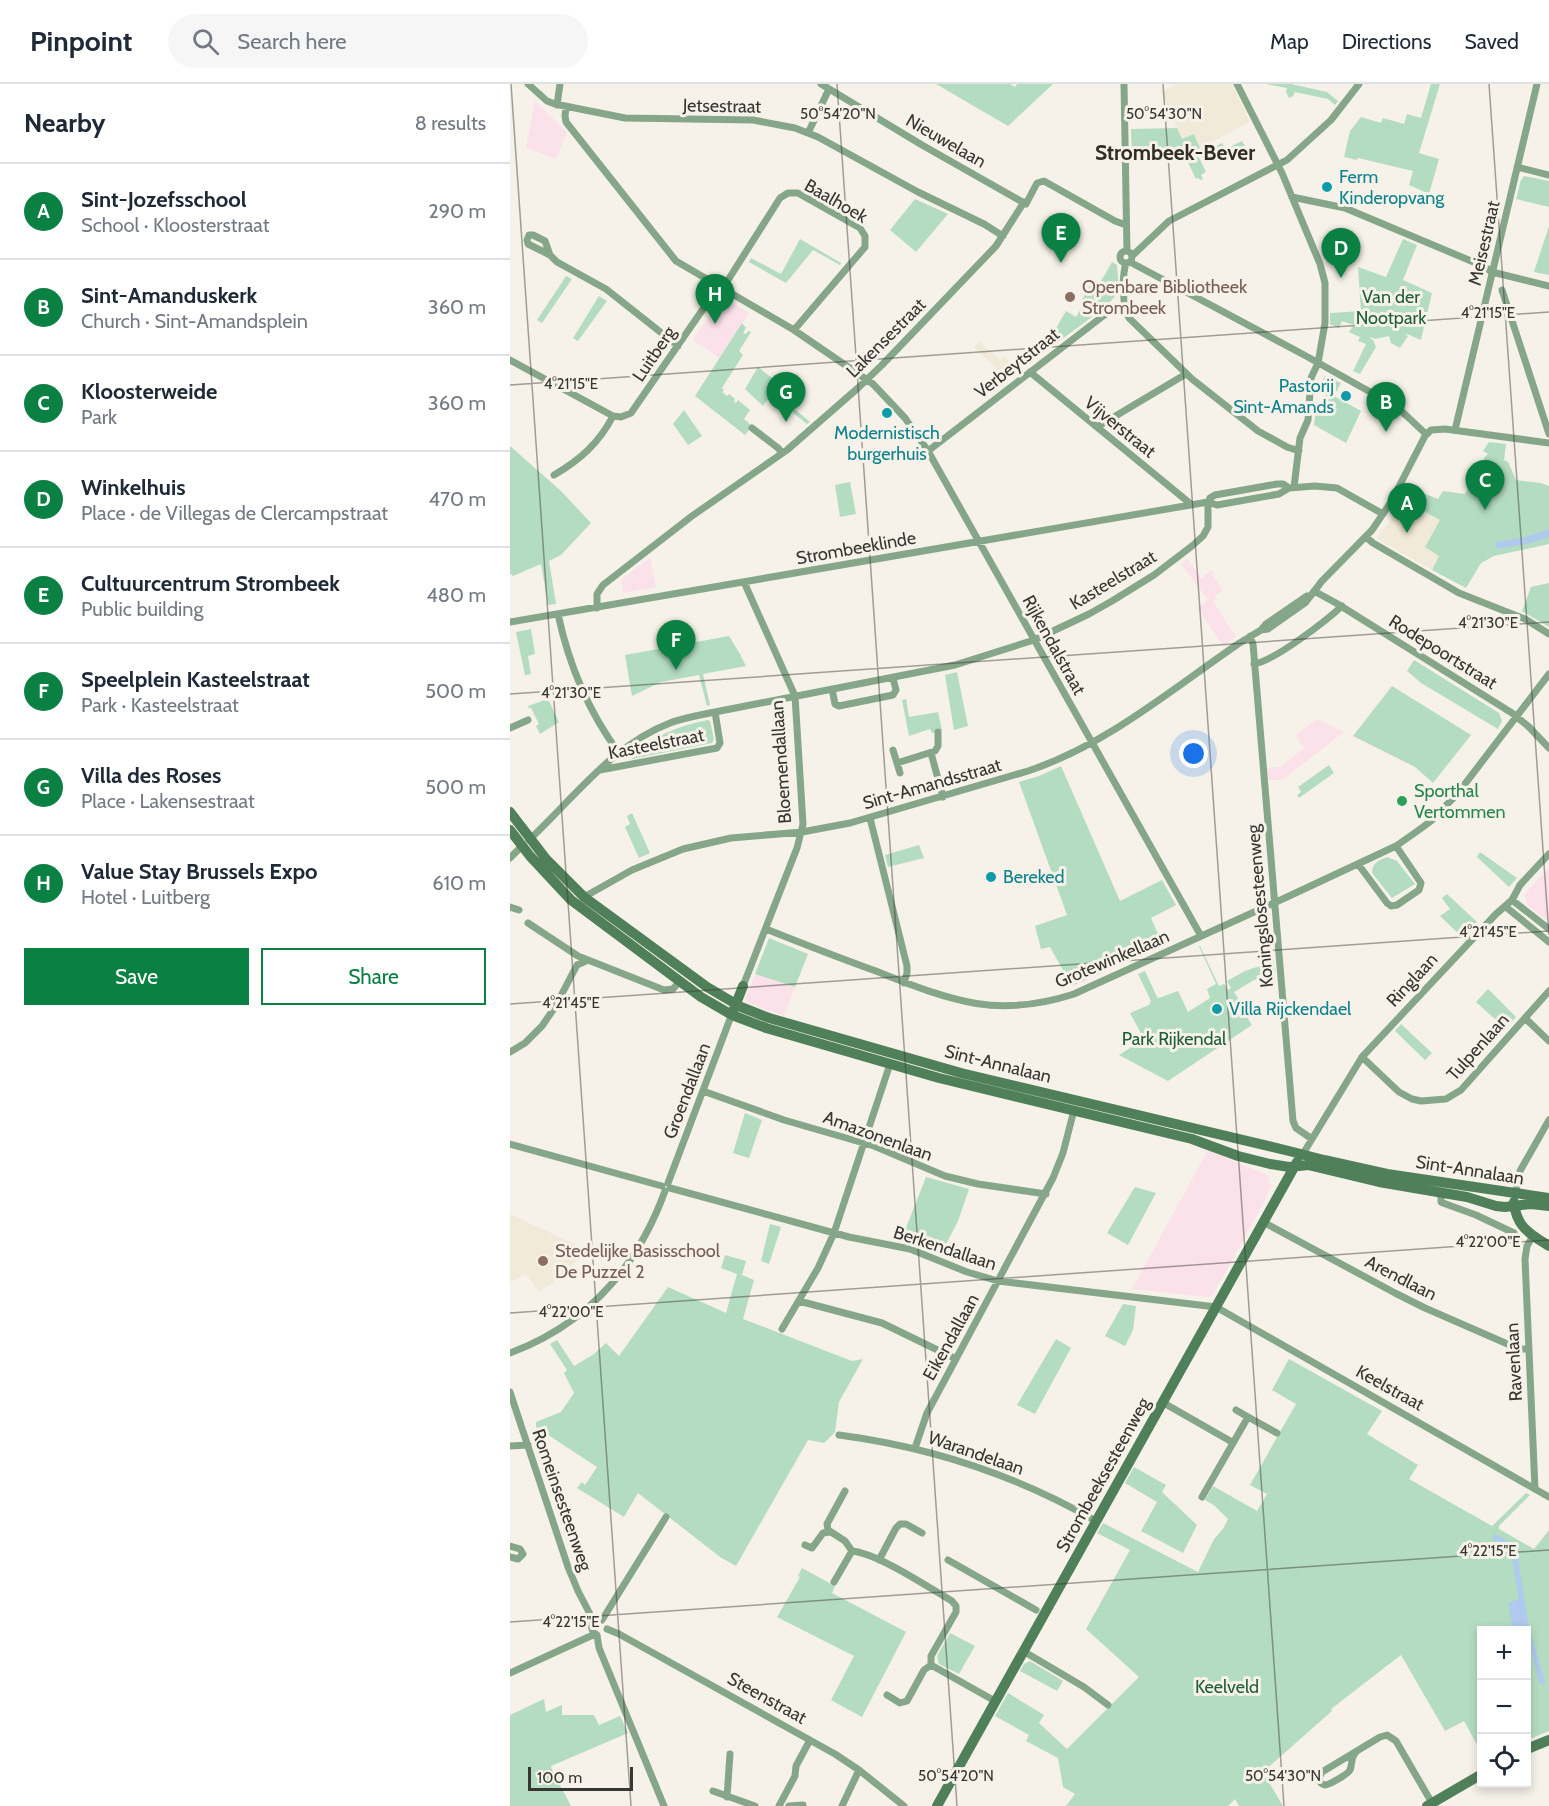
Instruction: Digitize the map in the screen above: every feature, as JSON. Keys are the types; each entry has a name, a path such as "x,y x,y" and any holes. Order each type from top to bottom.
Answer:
{"main road":[{"name":"Sint-Annalaan","path":"510,812 526,843 564,893 580,907 701,997 734,1010 766,1028 974,1087 1192,1138 1228,1152 1270,1164 1289,1167 1299,1160"},
{"name":"Sint-Annalaan","path":"510,830 546,859 584,897 707,987 734,1010 932,1065 1299,1160 1387,1174 1549,1206"},
{"name":"Bloemendallaan","path":"734,1010 743,986"},
{"name":"Sint-Annalaan","path":"1299,1160 1308,1165 1379,1182 1467,1197 1496,1206 1515,1201 1549,1198"},
{"name":"Strombeeksesteenweg","path":"937,1806 1299,1160"},
{"path":"1270,1164 1279,1174 1283,1187"},
{"path":"1515,1201 1516,1215 1522,1225 1533,1236 1549,1246"},
{"path":"1531,1747 1549,1740"},
{"path":"1429,1804 1477,1777"}],"street":[{"path":"528,84 548,101 557,105 560,84"},
{"name":"Nieuwelaan","path":"821,84 1025,203"},
{"path":"1124,84 1126,225 1129,258 1124,277 1127,314 1186,374 1258,431 1299,451"},
{"path":"1237,84 1278,165 1320,264 1325,283 1325,323 1318,363 1311,378 1307,423 1301,434 1291,487"},
{"path":"1129,258 1169,221 1287,160 1331,120 1359,84"},
{"name":"Meisestraat","path":"1455,430 1537,84"},
{"path":"808,133 829,89"},
{"name":"Jetsestraat","path":"557,105 625,118 759,120 808,133 1003,236"},
{"name":"Rijkendalstraat","path":"566,107 566,122 672,256 682,265 795,330 867,379 899,410 928,451 1201,936"},
{"path":"1517,167 1549,175"},
{"name":"Lakensestraat","path":"597,608 597,594 603,585 682,523 782,453 867,379 996,246 1037,183 1044,181 1126,225"},
{"name":"Baalhoek","path":"721,287 780,198 788,193 798,193 860,228 866,236 865,247 795,330"},
{"path":"1292,197 1352,211 1483,266 1492,272 1549,286"},
{"path":"550,255 557,262 618,298 678,346"},
{"path":"1129,258 1400,409 1426,434 1434,429 1455,430 1549,443"},
{"name":"Luitberg","path":"613,416 627,416 631,413 721,287"},
{"path":"1502,290 1547,419 1549,434"},
{"name":"Verbeytstraat","path":"928,451 1112,310 1120,310 1127,314"},
{"path":"510,360 613,416 601,436 581,458 554,475"},
{"name":"Vijverstraat","path":"1030,372 1192,505"},
{"path":"1097,427 1186,374"},
{"path":"752,428 782,453"},
{"name":"Sint-Amandsstraat","path":"584,897 632,870 683,849 731,838 802,832 870,818 1036,769 1114,730 1250,636 1268,628 1305,603 1366,537 1383,514 1426,434"},
{"name":"Strombeeklinde","path":"510,622 1208,502 1214,505 1279,494 1291,487 1337,488 1383,514"},
{"name":"Kasteelstraat","path":"510,858 619,753 662,726 715,712 964,663 1034,640 1112,601 1192,546 1203,536 1208,527 1208,502"},
{"path":"1366,537 1459,593 1525,619 1549,634"},
{"name":"Bloemendallaan","path":"743,986 802,832 803,819 795,696 744,582"},
{"name":"Rodepoortstraat","path":"1314,591 1342,606 1516,717 1549,748"},
{"path":"1254,664 1283,650 1342,606"},
{"path":"558,614 567,650 581,690 600,726 619,753"},
{"name":"Koningslosesteenweg","path":"1250,636 1253,644 1293,1121 1296,1128 1312,1139"},
{"name":"Grotewinkellaan","path":"766,929 944,997 977,1004 1010,1006 1041,1003 1085,990 1396,846 1431,821 1451,802 1549,674"},
{"path":"831,689 834,703 839,706 893,695 896,690 893,678"},
{"name":"Kasteelstraat","path":"600,770 717,748 720,743 715,712"},
{"path":"510,728 528,720"},
{"path":"897,763 931,753 937,748 938,732"},
{"path":"893,750 900,773"},
{"path":"931,753 943,797"},
{"path":"870,818 907,966 904,982"},
{"path":"1358,864 1387,903 1391,906 1396,905 1419,890 1421,883 1396,846"},
{"name":"Ringlaan","path":"1312,1139 1362,1057 1473,938 1506,907 1520,885 1549,854"},
{"path":"1512,900 1549,929"},
{"path":"510,907 519,910"},
{"path":"1506,907 1549,942"},
{"path":"528,923 555,943 589,960 664,990 673,989 680,981"},
{"path":"510,1052 525,1043 542,1026 553,1012 577,965 589,960"},
{"name":"Tulpenlaan","path":"1362,1057 1406,1096 1417,1101 1446,1099 1461,1090 1549,991"},
{"name":"Groendallaan","path":"510,1353 563,1326 605,1293 627,1265 644,1238 666,1187 734,1010"},
{"path":"1525,1018 1549,1041"},
{"path":"782,1329 818,1268 834,1233 890,1064"},
{"name":"Amazonenlaan","path":"703,1090 784,1120 864,1143 945,1176 978,1184 1046,1194"},
{"name":"Eikendallaan","path":"915,1448 924,1418 1046,1194 1063,1153 1074,1110"},
{"path":"1515,1201 1520,1171 1549,1120"},
{"path":"1299,1160 1312,1139"},
{"name":"Berkendallaan","path":"510,1144 834,1233 910,1249 967,1272 998,1281 1216,1307"},
{"name":"Sint-Annalaan","path":"1441,1192 1443,1203 1514,1233"},
{"name":"Arendlaan","path":"1263,1222 1425,1308 1519,1349 1529,1349"},
{"name":"Ravenlaan","path":"1533,1236 1524,1259 1535,1489"},
{"path":"799,1301 882,1323 956,1359"},
{"name":"Keelstraat","path":"1216,1307 1549,1497"},
{"name":"Romeinsesteenweg","path":"510,1392 573,1580 591,1616 589,1620 596,1634 599,1648 664,1806"},
{"path":"1162,1402 1232,1442"},
{"path":"1236,1410 1277,1433"},
{"path":"1202,1497 1248,1417"},
{"name":"Warandelaan","path":"839,1435 915,1448 950,1458 1035,1490 1096,1521"},
{"path":"510,1446 528,1445"},
{"path":"830,1532 827,1524 845,1491"},
{"path":"602,1620 666,1516"},
{"path":"879,1560 900,1524 906,1524 922,1533"},
{"path":"805,1545 812,1548 821,1534 825,1531 830,1532 845,1541 852,1551 862,1552 879,1560 954,1603 956,1612 931,1656 932,1665"},
{"path":"510,1546 520,1549 523,1554 518,1559 510,1557"},
{"path":"834,1582 852,1551"},
{"path":"948,1560 1036,1610"},
{"path":"510,1673 596,1634 604,1634 607,1629 605,1623 596,1615 591,1616"},
{"name":"Steenstraat","path":"607,1629 810,1740 859,1770 904,1806"},
{"path":"1023,1651 1084,1687 1108,1705"},
{"path":"887,1695 900,1702 905,1702 924,1670 932,1665"},
{"path":"932,1665 995,1701"},
{"path":"1356,1752 1351,1758 1351,1768 1347,1774 1328,1784 1324,1785 1320,1782 1318,1778 1320,1774 1356,1752 1384,1736 1391,1736 1396,1741 1429,1804"},
{"path":"803,1805 789,1806 781,1803 795,1776 796,1766 810,1740"},
{"path":"727,1797 729,1754"},
{"path":"842,1806 859,1770"},
{"path":"713,1791 755,1806"}],"shaded area":[{"path":"1178,84 1232,84 1250,122 1200,148 1194,134 1182,139 1161,92"},
{"path":"535,101 567,132 556,159 526,148"},
{"path":"722,297 749,313 719,358 693,340"},
{"path":"979,342 1000,359 1005,356 1014,368 1004,376 974,347"},
{"path":"1403,500 1441,520 1425,547 1440,556 1432,570 1378,539"},
{"path":"650,557 656,587 623,593 621,580"},
{"path":"1187,559 1201,578 1212,570 1214,572 1212,575 1223,590 1215,596 1216,599 1213,602 1236,637 1223,645 1197,608 1208,600 1181,564"},
{"path":"1317,719 1344,732 1282,780 1269,780 1267,768 1280,767 1304,748 1295,735"},
{"path":"1549,867 1549,922 1527,905 1525,894"},
{"path":"755,974 795,987 784,1016 747,1003 745,1000"},
{"path":"1208,1150 1269,1176 1268,1182 1272,1185 1262,1206 1212,1296 1132,1289"},
{"name":"Stedelijke Basisschool De Puzzel 2","path":"510,1214 588,1249 557,1280 539,1292 526,1274 510,1282"}],"green space":[{"path":"936,84 1010,84 1015,87 1017,84 1053,84 1008,126"},
{"path":"1266,84 1291,84 1327,92 1338,101 1335,105 1328,99 1295,92 1289,98 1287,88"},
{"path":"1431,84 1440,84 1419,153 1439,159 1429,194 1409,185 1413,171 1358,158 1357,160 1344,157 1350,131 1361,117 1381,123 1383,118 1404,124 1407,114 1421,118"},
{"path":"1177,128 1182,139 1194,134 1200,148 1196,151 1206,172 1201,175 1203,179 1201,180 1196,179 1185,156 1175,160 1132,160 1131,129"},
{"path":"1242,141 1248,151 1231,159 1229,154 1217,160 1214,155 1206,159 1203,153 1222,143 1226,149"},
{"path":"1524,176 1549,181 1549,207 1516,199"},
{"path":"915,199 948,214 916,252 890,230"},
{"path":"1549,226 1549,275 1534,272"},
{"path":"800,239 841,263 840,265 813,250 786,283 749,262 751,258 781,274"},
{"name":"Van der Nootpark","path":"1403,239 1417,245 1403,280 1432,293 1421,340 1405,333 1408,336 1400,348 1391,343 1389,336 1375,339 1370,337 1376,347 1360,374 1353,371 1366,344 1358,341 1360,337 1349,332 1354,325 1342,321 1339,328 1330,324 1330,313 1361,311 1358,267 1386,277"},
{"path":"1112,262 1117,265 1118,291 1112,300 1100,310 1082,300 1091,283 1100,283"},
{"path":"566,276 572,279 542,323 537,320"},
{"path":"599,296 607,301 578,341 573,338"},
{"path":"1081,309 1091,314 1092,317 1054,345 1049,340 1066,311 1076,317"},
{"path":"742,323 746,328 743,333 751,332 739,351 743,355 722,388 724,390 722,392 727,396 729,394 735,399 734,402 738,400 750,410 744,419 752,426 745,435 695,396"},
{"path":"758,367 778,383 773,391 810,422 807,424 771,395 763,406 745,389"},
{"path":"1325,376 1341,383 1334,396 1361,411 1346,443 1314,425 1317,402 1325,402 1326,394 1319,392"},
{"path":"684,410 702,436 688,445 673,424"},
{"path":"1489,442 1506,444 1504,460 1508,462 1516,480 1549,486 1549,544 1494,556 1481,563 1466,588 1432,570 1439,556 1425,547 1440,520 1403,500 1410,488 1438,499 1443,491 1465,494 1480,464 1485,461 1484,458 1488,454 1483,451"},
{"path":"510,446 561,491 591,523 561,555 549,561 556,604 548,605 541,564 513,576 510,573"},
{"path":"850,482 856,514 840,517 835,485"},
{"path":"1549,583 1549,627 1522,611 1531,587"},
{"path":"531,629 535,654 528,656 531,674 525,675 516,632"},
{"path":"729,636 746,666 703,674 710,705 707,706 699,675 661,682 632,696 625,655"},
{"path":"1414,660 1499,713 1502,721 1498,729 1421,683 1407,671"},
{"path":"957,672 968,726 954,730 945,675"},
{"path":"1392,686 1471,735 1433,783 1415,767 1353,736"},
{"path":"548,699 559,722 540,734 536,726 539,724 528,706"},
{"path":"906,699 909,717 938,712 942,730 932,733 930,729 909,736 902,700"},
{"path":"708,720 714,739 712,743 632,759 628,754 666,733"},
{"path":"1329,765 1334,773 1299,798 1297,795 1301,792 1298,787"},
{"path":"1061,766 1120,901 1162,880 1176,905 1151,918 1163,945 1072,986 1050,947 1041,949 1035,926 1067,915 1019,782"},
{"path":"632,813 650,853 639,858 625,827 630,824 627,816"},
{"path":"919,845 924,858 888,867 885,855"},
{"path":"1480,852 1517,878 1509,887 1477,857"},
{"path":"1387,857 1397,861 1415,884 1392,898 1372,873 1375,864"},
{"path":"1447,894 1477,922 1462,937 1440,916 1450,909 1442,898"},
{"path":"769,938 808,954 795,987 755,974"},
{"name":"Park Rijkendal","path":"1205,943 1227,981 1245,971 1274,961 1275,974 1254,980 1234,992 1250,1016 1248,1019 1252,1025 1168,1081 1119,1055 1144,1039 1130,1013 1149,1005 1151,1001 1138,974 1145,971 1159,998 1178,991 1188,1012 1210,998 1207,989 1216,984 1199,946 1219,986 1224,984 1228,990 1231,988"},
{"path":"1488,989 1516,1017 1506,1029 1476,1002"},
{"path":"1401,1024 1432,1053 1425,1060 1395,1031"},
{"path":"745,1113 762,1120 749,1158 733,1153"},
{"path":"926,1177 969,1189 958,1221 942,1252 902,1238"},
{"path":"1135,1187 1156,1193 1128,1245 1107,1233"},
{"path":"770,1224 781,1227 769,1264 761,1261"},
{"path":"725,1255 746,1261 742,1275 754,1280 743,1319 852,1361 863,1359 839,1402 835,1432 824,1443 808,1440 736,1566 720,1557 638,1493 624,1517 577,1488 582,1482 585,1485 597,1467 536,1427 536,1422 561,1412 574,1393 564,1373 567,1370 550,1344 557,1340 574,1366 594,1354 606,1343 619,1356 668,1287 726,1313 737,1274 721,1268"},
{"path":"1123,1304 1136,1306 1133,1330 1125,1346 1105,1336"},
{"path":"1056,1339 1071,1348 1035,1414 1017,1405"},
{"name":"Keelveld","path":"1289,1359 1382,1411 1367,1434 1418,1465 1409,1479 1492,1526 1526,1493 1530,1495 1499,1526 1499,1529 1534,1549 1549,1530 1549,1731 1531,1738 1531,1626 1477,1626 1477,1745 1464,1721 1445,1731 1401,1655 1331,1709 1332,1711 1263,1772 1283,1806 1239,1806 1235,1799 1228,1806 1066,1806 1075,1794 1063,1787 1058,1758 1026,1741 1029,1735 995,1716 1008,1693 1044,1715 1039,1723 1067,1749 1139,1677 1086,1629 1130,1550 1097,1533 1103,1523 1198,1572 1214,1539 1228,1519 1205,1500 1213,1486 1257,1511 1267,1494 1250,1485 1296,1404 1272,1390"},
{"path":"1134,1467 1166,1485 1162,1492 1197,1525 1183,1553 1141,1531 1157,1502 1125,1483"},
{"path":"802,1568 835,1586 832,1593 906,1632 862,1717 831,1700 854,1656 777,1617 800,1577 798,1576"},
{"path":"950,1633 975,1646 959,1674 939,1664 937,1656"},
{"path":"1030,1661 1063,1681 1057,1691 1020,1671 1024,1664"},
{"path":"544,1699 546,1712 562,1705 562,1715 594,1715 599,1725 620,1716 628,1733 551,1766 571,1806 510,1806 510,1715"}],"water":[{"path":"1549,529 1549,537 1527,544 1496,549 1496,542 1526,537"},
{"path":"1495,1534 1516,1546 1529,1626 1512,1626 1509,1603 1519,1599 1510,1548 1492,1538"},
{"path":"1531,1635 1545,1682 1544,1685 1539,1683 1531,1648"}],"place":[{"name":"Ferm Kinderopvang","path":"1327,187"},
{"name":"Cultuurcentrum Strombeek","path":"1061,263"},
{"name":"Winkelhuis","path":"1341,278"},
{"name":"Openbare Bibliotheek Strombeek","path":"1070,297"},
{"name":"Value Stay Brussels Expo","path":"715,324"},
{"name":"Pastorij Sint-Amands","path":"1346,396"},
{"name":"Modernistisch burgerhuis","path":"887,413"},
{"name":"Villa des Roses","path":"786,422"},
{"name":"Sint-Amanduskerk","path":"1386,432"},
{"name":"Kloosterweide","path":"1485,510"},
{"name":"Sint-Jozefsschool","path":"1407,533"},
{"name":"Speelplein Kasteelstraat","path":"676,670"},
{"name":"Sporthal Vertommen","path":"1402,801"},
{"name":"Bereked","path":"991,877"},
{"name":"Villa Rijckendael","path":"1217,1009"},
{"name":"Stedelijke Basisschool De Puzzel 2","path":"543,1261"}],"district":[{"name":"Strombeek-Bever","path":"1175,153"}]}
